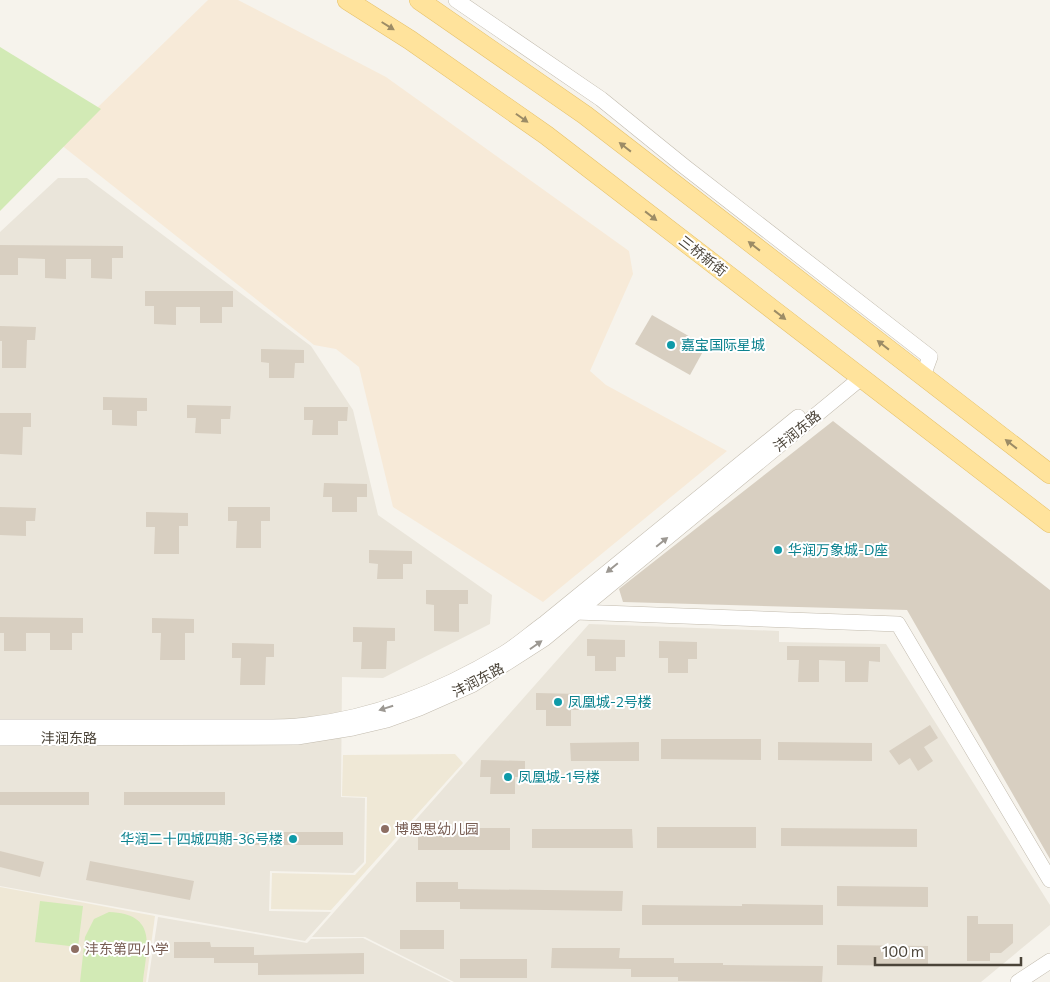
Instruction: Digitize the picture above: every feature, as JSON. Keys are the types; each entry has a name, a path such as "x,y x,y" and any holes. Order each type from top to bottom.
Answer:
{"main road":[{"name":"三桥新街","path":"347,0 410,40 546,135 1050,523"},
{"path":"419,0 585,115 1050,474"}],"street":[{"path":"456,0 601,99 930,357 923,376"},
{"name":"沣润东路","path":"0,738 297,737 353,728 403,714 472,685 544,639 858,375"},
{"name":"沣润东路","path":"0,727 305,726 368,713 404,703 453,682 504,653 858,375"},
{"path":"576,612 898,624 1050,880"},
{"path":"1018,982 1050,961"}],"shaded area":[{"path":"208,0 238,0 386,77 629,251 633,274 590,371 606,385 727,451 543,602 393,507 359,367 336,349 314,345 60,144"},
{"path":"58,178 87,178 311,346 353,410 378,515 492,595 490,624 383,678 342,677 341,797 365,798 364,862 353,873 270,871 269,911 331,912 305,941 0,886 0,232"},
{"path":"589,624 779,631 779,642 886,644 1050,905 1050,925 981,982 454,982 365,937 312,937"},
{"name":"博恩思幼儿园","path":"455,754 463,763 331,910 271,909 272,873 355,875 366,863 367,797 342,796 343,755"},
{"name":"沣东第四小学","path":"0,887 155,916 146,982 0,982"},
{"path":"158,917 307,943 311,939 363,938 451,982 148,982"}],"green space":[{"path":"0,47 101,109 0,211"},
{"path":"40,901 83,906 78,947 35,942"},
{"path":"109,912 125,914 136,919 146,934 147,945 143,982 80,982 85,937 94,919"}],"building":[{"path":"0,245 123,246 123,258 112,258 112,279 91,278 91,259 66,259 66,279 45,278 45,259 18,258 18,275 0,275"},
{"path":"145,291 233,291 233,307 222,307 222,323 200,323 200,307 176,307 176,325 154,324 154,306 145,306"},
{"name":"嘉宝国际星城","path":"652,315 706,346 690,375 635,344"},
{"path":"0,326 36,327 35,340 27,340 26,368 2,368"},
{"path":"261,349 304,350 304,363 295,363 294,378 269,378 269,363 261,362"},
{"path":"103,397 147,398 147,411 137,411 137,426 112,425 112,410 103,410"},
{"path":"187,405 231,406 230,419 221,419 221,434 195,433 196,418 187,418"},
{"path":"304,407 348,407 347,421 338,421 338,435 312,435 313,420 304,420"},
{"path":"0,413 31,413 31,427 23,427 22,455 0,454"},
{"path":"833,421 1050,590 1050,859 907,610 623,602 619,589"},
{"path":"324,483 367,484 367,497 357,497 357,512 332,512 332,497 323,497"},
{"path":"0,507 36,508 35,521 26,521 26,536 0,535"},
{"path":"228,507 270,507 270,521 261,521 261,548 236,548 237,521 228,521"},
{"path":"146,512 188,513 188,526 179,526 179,554 154,554 155,527 146,527"},
{"path":"369,550 412,551 412,564 403,564 403,579 377,579 378,564 369,563"},
{"path":"426,590 468,590 468,604 459,604 459,632 434,631 434,605 426,604"},
{"path":"0,617 83,618 83,633 72,633 72,650 50,650 50,633 26,633 26,651 4,651 4,633 0,633"},
{"path":"152,618 194,619 194,633 185,633 185,660 160,660 161,633 152,633"},
{"path":"353,627 395,628 395,641 387,641 386,669 361,669 362,642 353,642"},
{"path":"587,639 625,640 625,657 616,657 616,671 595,671 595,656 587,656"},
{"path":"659,641 697,642 697,659 688,659 688,673 668,673 668,658 659,658"},
{"path":"232,643 274,644 274,657 266,657 265,685 240,685 241,658 232,658"},
{"path":"787,646 880,647 880,662 869,661 868,682 845,682 845,661 819,660 819,682 798,682 799,660 787,660"},
{"name":"凤凰城-2号楼","path":"536,693 581,694 581,710 571,710 571,726 546,726 546,710 536,710"},
{"path":"930,725 938,738 924,747 933,761 918,771 910,758 899,765 889,751"},
{"path":"661,739 761,739 761,760 661,759"},
{"path":"639,742 639,761 571,761 570,743"},
{"path":"778,742 872,743 872,761 778,760"},
{"name":"凤凰城-1号楼","path":"481,760 525,761 525,777 515,777 515,794 490,794 491,777 480,777"},
{"path":"0,792 89,792 89,805 0,805"},
{"path":"124,792 225,792 225,805 124,805"},
{"path":"657,827 756,827 756,848 657,848"},
{"path":"418,828 510,828 510,850 418,850"},
{"path":"781,828 917,829 917,847 781,846"},
{"path":"532,829 632,829 633,848 532,848"},
{"name":"华润二十四城四期-36号楼","path":"243,832 343,832 343,845 243,845"},
{"path":"0,851 44,862 40,877 0,867"},
{"path":"90,861 194,881 190,900 86,880"},
{"path":"416,882 458,882 458,889 623,891 622,911 460,909 460,902 416,902"},
{"path":"837,886 928,887 928,907 837,906"},
{"path":"742,904 823,905 823,925 642,925 642,905 742,906"},
{"path":"967,916 978,916 978,924 1013,924 1013,943 1001,953 990,953 990,961 967,961"},
{"path":"400,930 444,930 444,949 400,949"},
{"path":"174,942 210,942 211,947 254,947 254,955 364,953 364,974 258,975 258,963 214,963 214,958 174,958"},
{"path":"837,945 928,946 928,966 837,965"},
{"path":"552,948 620,948 619,958 674,958 674,963 823,966 822,982 678,981 678,977 631,977 631,969 551,968"},
{"path":"460,959 527,959 527,978 460,978"}],"place":[{"name":"嘉宝国际星城","path":"671,345"},
{"name":"华润万象城-D座","path":"778,550"},
{"name":"凤凰城-2号楼","path":"558,702"},
{"name":"凤凰城-1号楼","path":"508,777"},
{"name":"博恩思幼儿园","path":"385,829"},
{"name":"华润二十四城四期-36号楼","path":"293,839"},
{"name":"沣东第四小学","path":"75,949"}]}
